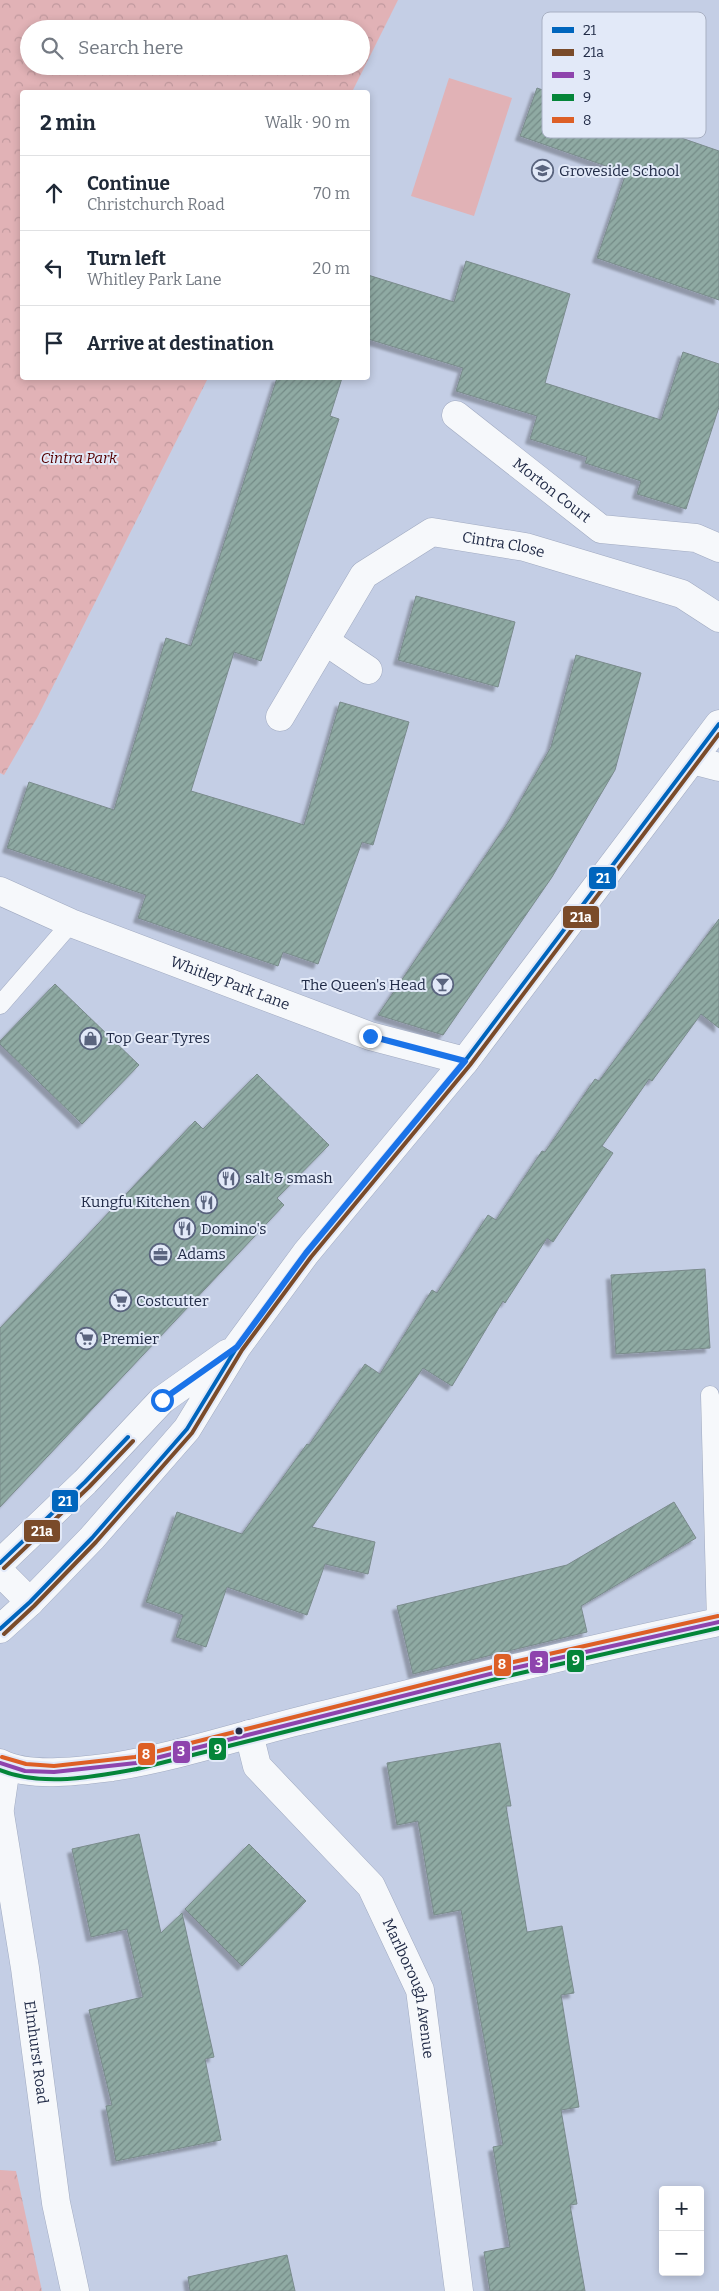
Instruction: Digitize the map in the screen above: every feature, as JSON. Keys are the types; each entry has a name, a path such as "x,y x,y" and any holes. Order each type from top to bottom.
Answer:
{"street":[{"name":"Morton Court","path":"456,415 601,529 696,538 719,548"},
{"name":"Cintra Close","path":"280,717 364,575 432,532 525,547 590,566 682,594 719,618"},
{"path":"325,641 368,670"},
{"path":"0,1628 30,1602 108,1522 187,1429 237,1347 306,1253 465,1061 719,724"},
{"path":"692,760 719,767"},
{"name":"Whitley Park Lane","path":"0,891 70,923 370,1036 465,1061"},
{"path":"0,1563 85,1482 162,1400 237,1347"},
{"path":"0,1572 30,1602"},
{"path":"0,1808 3,1765 42,1773 112,1766 171,1755 483,1676 718,1623"},
{"name":"Marlborough Avenue","path":"250,1734 257,1766 371,1886 420,1990 458,2291"},
{"name":"Elmhurst Road","path":"0,1814 25,1968 56,2203 75,2291"}],"lane":[{"path":"0,1004 70,923"},
{"path":"710,1395 718,1623"}],"green space":[{"name":"Cintra Park","path":"0,0 398,0 370,56 370,20 20,20 20,75 360,75 353,90 20,90 20,380 207,380 37,718 4,775 0,773"},
{"path":"449,78 512,98 474,216 411,196"},
{"path":"0,2170 16,2171 42,2291 0,2291"}],"building":[{"path":"537,88 542,90 542,138 681,138 719,151 719,300 597,258 626,173 520,136"},
{"path":"466,261 570,294 545,383 661,420 683,352 719,364 719,407 686,509 637,494 641,481 585,463 587,457 530,439 537,416 456,391 463,368 370,340 370,276 454,302"},
{"path":"276,380 341,380 330,416 339,419 261,661 234,652 191,791 304,825 340,702 409,722 373,845 362,842 318,964 283,952 278,966 138,918 146,895 7,848 29,782 114,810 166,638 191,646"},
{"path":"416,596 515,622 498,687 398,660"},
{"path":"576,655 641,673 615,770 552,877 443,1035 378,1015 509,821 551,747"},
{"path":"719,919 719,1028 701,1014 652,1081 649,1079 602,1146 613,1153 553,1242 547,1238 505,1303 503,1301 452,1386 423,1368 312,1527 375,1542 368,1574 325,1564 307,1615 227,1587 206,1647 176,1637 183,1615 146,1602 177,1512 242,1534 307,1444 309,1445 365,1364 380,1374 432,1290 437,1293 488,1215 496,1220 542,1151 545,1152 595,1079 599,1081"},
{"path":"55,984 139,1065 82,1124 0,1044 0,1041"},
{"path":"257,1074 329,1145 277,1198 284,1205 0,1507 0,1328 195,1121 203,1129"},
{"path":"705,1269 710,1348 616,1354 611,1275"},
{"path":"674,1502 696,1538 581,1606 587,1632 413,1674 397,1606 567,1565"},
{"path":"500,1743 511,1806 506,1806 527,1932 562,1926 574,1993 561,1995 579,2107 561,2110 577,2204 570,2205 585,2291 490,2291 484,2252 510,2247 493,2147 503,2145 461,1910 434,1915 418,1821 397,1825 387,1763"},
{"path":"139,1834 161,1933 182,1913 214,2057 205,2059 221,2140 116,2161 106,2106 112,2105 89,2010 143,1997 127,1929 91,1937 72,1849"},
{"path":"249,1844 306,1901 242,1966 185,1909"},
{"path":"287,2255 295,2291 190,2291 188,2277"}],"transit line":[{"name":"21","path":"0,1629 30,1602 92,1538 187,1429 237,1347 306,1253 465,1061 719,724"},
{"name":"21a","path":"4,1634 96,1542 192,1433 242,1350 311,1257 470,1065 719,734"},
{"name":"21","path":"0,1563 85,1482 128,1437"},
{"name":"21a","path":"4,1568 89,1487 133,1441"},
{"name":"8","path":"2,1757 26,1764 54,1766 135,1757 509,1663 718,1616"},
{"name":"3","path":"0,1763 25,1771 54,1772 136,1763 510,1669 719,1622"},
{"name":"9","path":"0,1770 33,1778 68,1779 137,1769 512,1675 719,1628"}],"place":[{"name":"Groveside School","path":"543,171"},
{"name":"The Queen's Head","path":"442,985"},
{"name":"Top Gear Tyres","path":"90,1038"},
{"name":"salt & smash","path":"229,1178"},
{"name":"Kungfu Kitchen","path":"206,1202"},
{"name":"Domino's","path":"185,1229"},
{"name":"Adams","path":"161,1254"},
{"name":"Costcutter","path":"120,1301"},
{"name":"Premier","path":"86,1339"}],"route":[{"path":"162,1400 237,1347 306,1253 465,1061 370,1036"}]}
